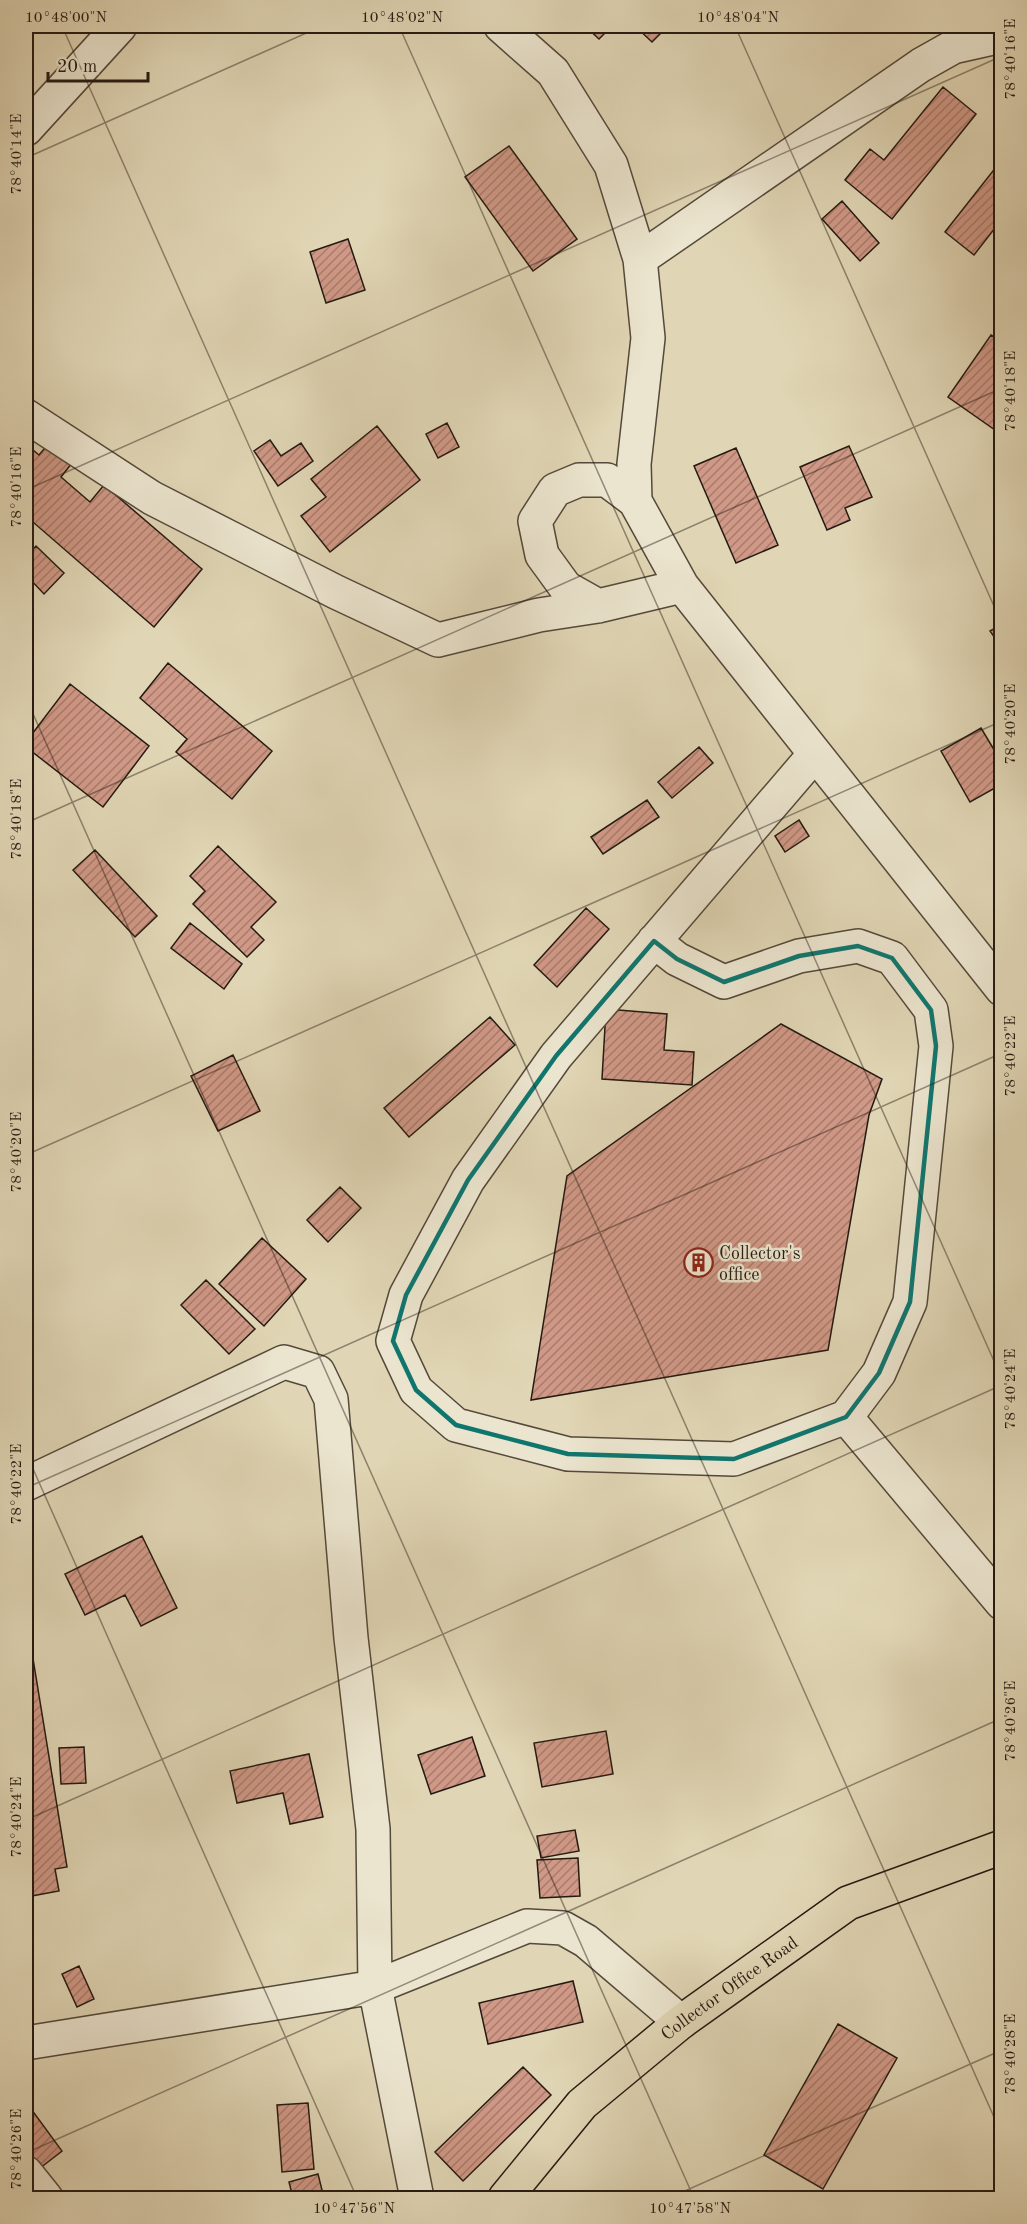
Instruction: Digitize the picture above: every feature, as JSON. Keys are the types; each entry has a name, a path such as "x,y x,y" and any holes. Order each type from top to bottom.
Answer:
{"main road":[{"name":"Collector Office Road","path":"505,2199 582,2104 681,2022 848,1903 1002,1847"}],"street":[{"path":"26,129 120,26"},
{"path":"501,26 553,72 611,165 639,259 648,338 634,464 635,501"},
{"path":"639,259 921,65 953,47 1002,36"},
{"path":"26,416 152,498 336,592 438,640 539,615 598,606 682,586"},
{"path":"598,606 566,588 554,572 542,555 535,521 555,490 579,480 607,480 635,501 682,586 1002,989"},
{"path":"654,941 677,959 724,982 799,956 858,946 892,958 931,1010 936,1046 910,1302 879,1373 846,1417 734,1459 568,1454 456,1425 416,1390 393,1341 406,1295 468,1180 556,1056 654,941 815,754"},
{"path":"26,1484 284,1362 318,1372 332,1399 351,1638 373,1829 375,1987 417,2199"},
{"path":"846,1417 1002,1603"},
{"path":"26,2043 375,1987 527,1926 563,1928 586,1941 681,2022"},
{"path":"26,2173 46,2199"}],"highlighted area":[{"path":"654,941 677,959 724,982 799,956 858,946 892,958 931,1010 936,1046 910,1302 879,1373 846,1417 734,1459 568,1454 456,1425 416,1390 393,1341 406,1295 468,1180 556,1056"}],"building":[{"path":"585,26 612,26 599,39"},
{"path":"635,26 668,26 652,42"},
{"path":"943,87 976,114 892,219 845,180 870,149 884,160"},
{"path":"509,146 577,239 533,271 465,177"},
{"path":"1000,162 1002,219 974,255 945,232"},
{"path":"842,201 879,243 860,261 822,219"},
{"path":"348,239 365,290 326,303 310,252"},
{"path":"991,335 1002,342 1002,420 995,430 948,397"},
{"path":"447,423 459,447 438,458 426,434"},
{"path":"377,426 420,480 330,552 301,516 326,497 311,479"},
{"path":"270,440 281,456 301,443 313,461 278,486 254,451"},
{"path":"49,443 72,463 61,477 90,502 104,485 202,569 154,627 26,516 26,444 39,455"},
{"path":"849,446 872,497 845,508 850,520 827,530 800,467"},
{"path":"736,448 778,545 736,563 694,466"},
{"path":"36,546 64,573 44,594 26,575 26,557"},
{"path":"1002,624 1002,648 990,631"},
{"path":"168,663 272,751 232,799 176,752 187,739 140,698"},
{"path":"70,684 149,746 103,807 26,747 26,742"},
{"path":"981,728 1002,763 1002,784 970,802 941,751"},
{"path":"699,747 713,763 672,798 658,782"},
{"path":"647,800 659,817 603,854 591,837"},
{"path":"799,820 809,836 785,852 775,836"},
{"path":"218,846 276,902 251,927 264,940 247,957 193,904 205,891 190,876"},
{"path":"95,850 157,916 135,937 73,870"},
{"path":"586,908 609,929 557,987 534,965"},
{"path":"190,923 242,964 224,989 171,948"},
{"path":"606,1009 667,1014 664,1050 694,1052 692,1085 602,1079"},
{"path":"490,1017 515,1045 409,1137 384,1108"},
{"name":"Collector's office","path":"781,1024 882,1079 869,1115 828,1350 531,1400 567,1176"},
{"path":"233,1055 260,1111 218,1131 191,1076"},
{"path":"340,1187 361,1208 328,1242 307,1220"},
{"path":"262,1238 306,1279 264,1326 219,1284"},
{"path":"206,1280 255,1329 229,1354 181,1305"},
{"path":"142,1536 177,1608 141,1626 125,1595 85,1615 65,1574"},
{"path":"26,1628 28,1628 67,1867 55,1869 59,1891 26,1897"},
{"path":"606,1731 613,1774 542,1787 534,1743"},
{"path":"472,1737 485,1776 431,1794 418,1755"},
{"path":"84,1747 86,1783 61,1784 59,1748"},
{"path":"309,1754 323,1817 290,1824 283,1793 237,1803 230,1771"},
{"path":"575,1830 579,1851 541,1858 537,1836"},
{"path":"578,1858 580,1896 540,1898 537,1860"},
{"path":"79,1966 94,1999 77,2007 62,1974"},
{"path":"573,1981 583,2022 488,2044 479,2003"},
{"path":"838,2024 897,2058 823,2189 764,2155"},
{"path":"523,2067 551,2095 463,2181 435,2152"},
{"path":"26,2102 62,2151 35,2172 26,2159"},
{"path":"308,2103 314,2169 282,2172 277,2105"},
{"path":"318,2174 324,2198 293,2198 289,2182"}],"place":[{"name":"Collector's office","path":"698,1263"}]}
